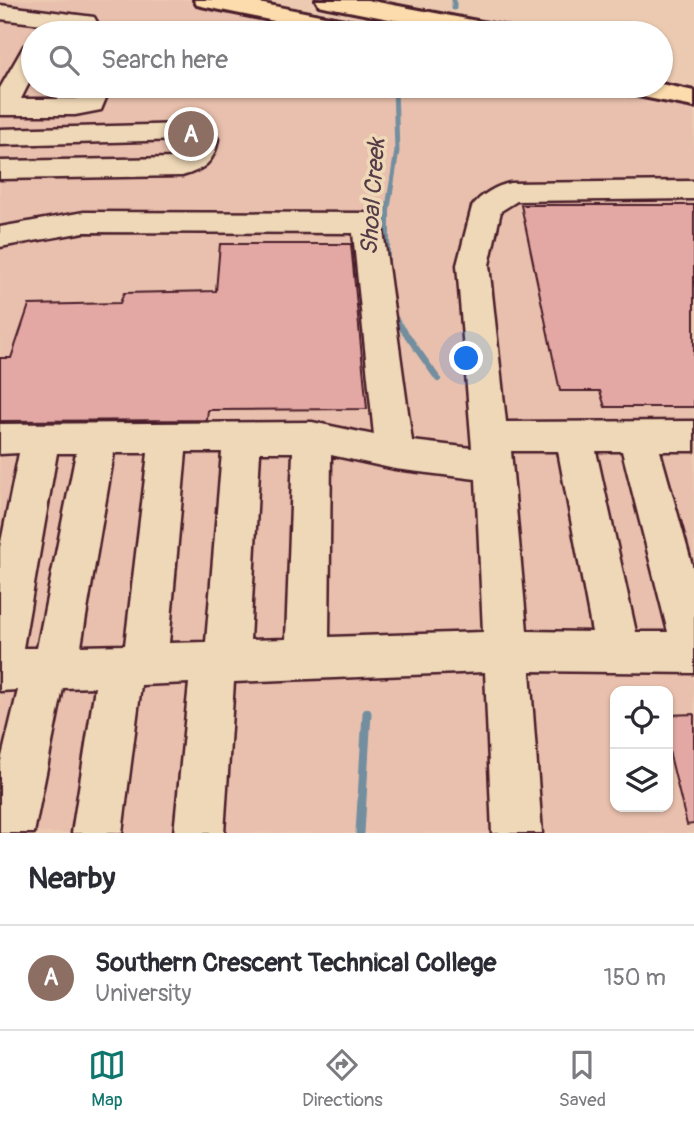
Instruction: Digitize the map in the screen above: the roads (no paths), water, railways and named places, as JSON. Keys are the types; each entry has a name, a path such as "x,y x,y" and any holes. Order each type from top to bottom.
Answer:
{"highway":[{"path":"206,0 310,21"},
{"path":"328,0 436,21"},
{"path":"673,95 694,99"}],"lane":[{"path":"0,12 30,21"},
{"path":"2,107 21,73"},
{"path":"2,107 44,98"},
{"path":"62,98 91,104 93,98"},
{"path":"0,137 186,132 204,139 202,156 196,162 182,167 0,170"},
{"path":"517,833 492,451 473,265 487,207 510,192 694,190"},
{"path":"0,237 83,222 367,223 395,454"},
{"path":"41,438 0,654 45,682 133,665 506,650 694,652 637,436"},
{"path":"0,439 312,437 395,454 492,451 575,437 694,436"},
{"path":"97,833 133,665 169,437"},
{"path":"199,833 220,662 242,437"},
{"path":"307,658 312,437"},
{"path":"575,437 618,652"},
{"path":"9,833 98,438"}],"waterway":[{"name":"Shoal Creek","path":"454,0 454,8"},
{"name":"Shoal Creek","path":"387,214 397,151 395,98"},
{"name":"Shoal Creek","path":"387,214 387,268"},
{"name":"Shoal Creek","path":"390,311 438,379"},
{"name":"Shoal Creek","path":"360,833 367,713"}],"place":[{"name":"Southern Crescent Technical College","path":"191,134"}]}
